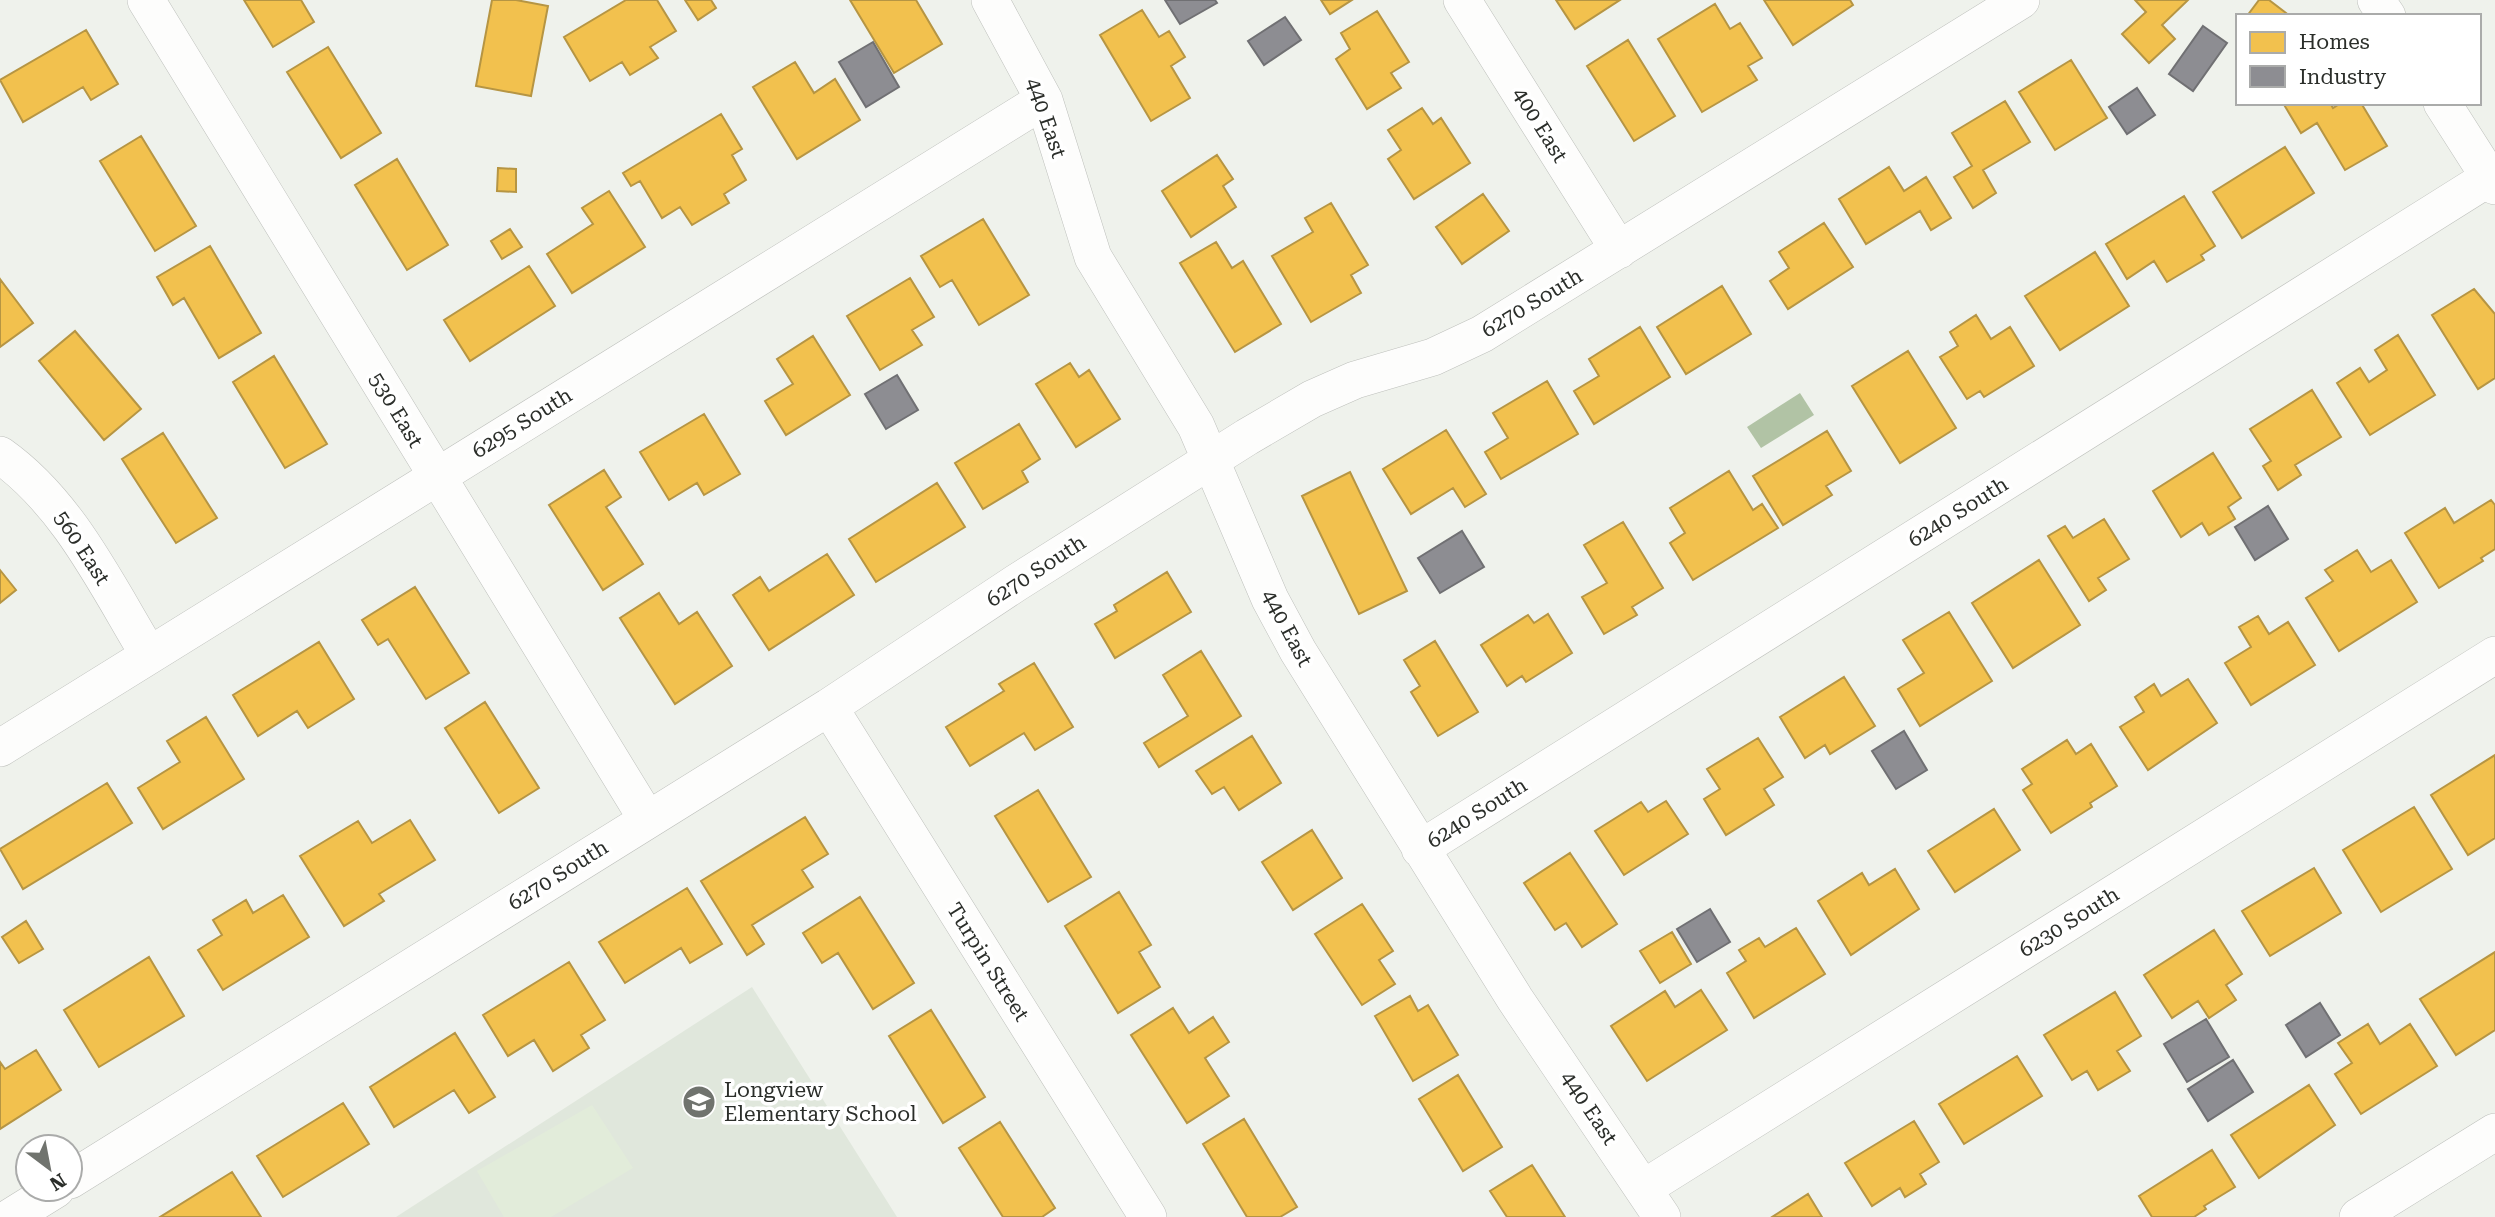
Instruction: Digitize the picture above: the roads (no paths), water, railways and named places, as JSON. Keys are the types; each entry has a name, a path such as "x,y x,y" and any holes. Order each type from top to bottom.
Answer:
{"street":[{"name":"530 East","path":"146,0 648,819"},
{"name":"440 East","path":"990,0 1044,100 1093,257 1184,406 1213,460 1270,599 1298,651 1515,999 1653,1203"},
{"name":"400 East","path":"1462,0 1619,250"},
{"name":"6270 South","path":"84,1171 829,707 1016,583 1312,399 1354,380 1433,356 1482,334 2021,0"},
{"name":"6295 South","path":"0,748 1044,100"},
{"path":"2443,105 2493,179"},
{"name":"6240 South","path":"1420,849 2493,179"},
{"name":"560 East","path":"0,455 26,473 53,503 149,654"},
{"name":"6230 South","path":"1653,1203 2495,655"},
{"name":"Turpin Street","path":"829,707 1148,1217"},
{"path":"2358,1217 2495,1132"},
{"path":"11,1217 34,1203"}],"place":[{"name":"Longview Elementary School","path":"699,1102"}]}
